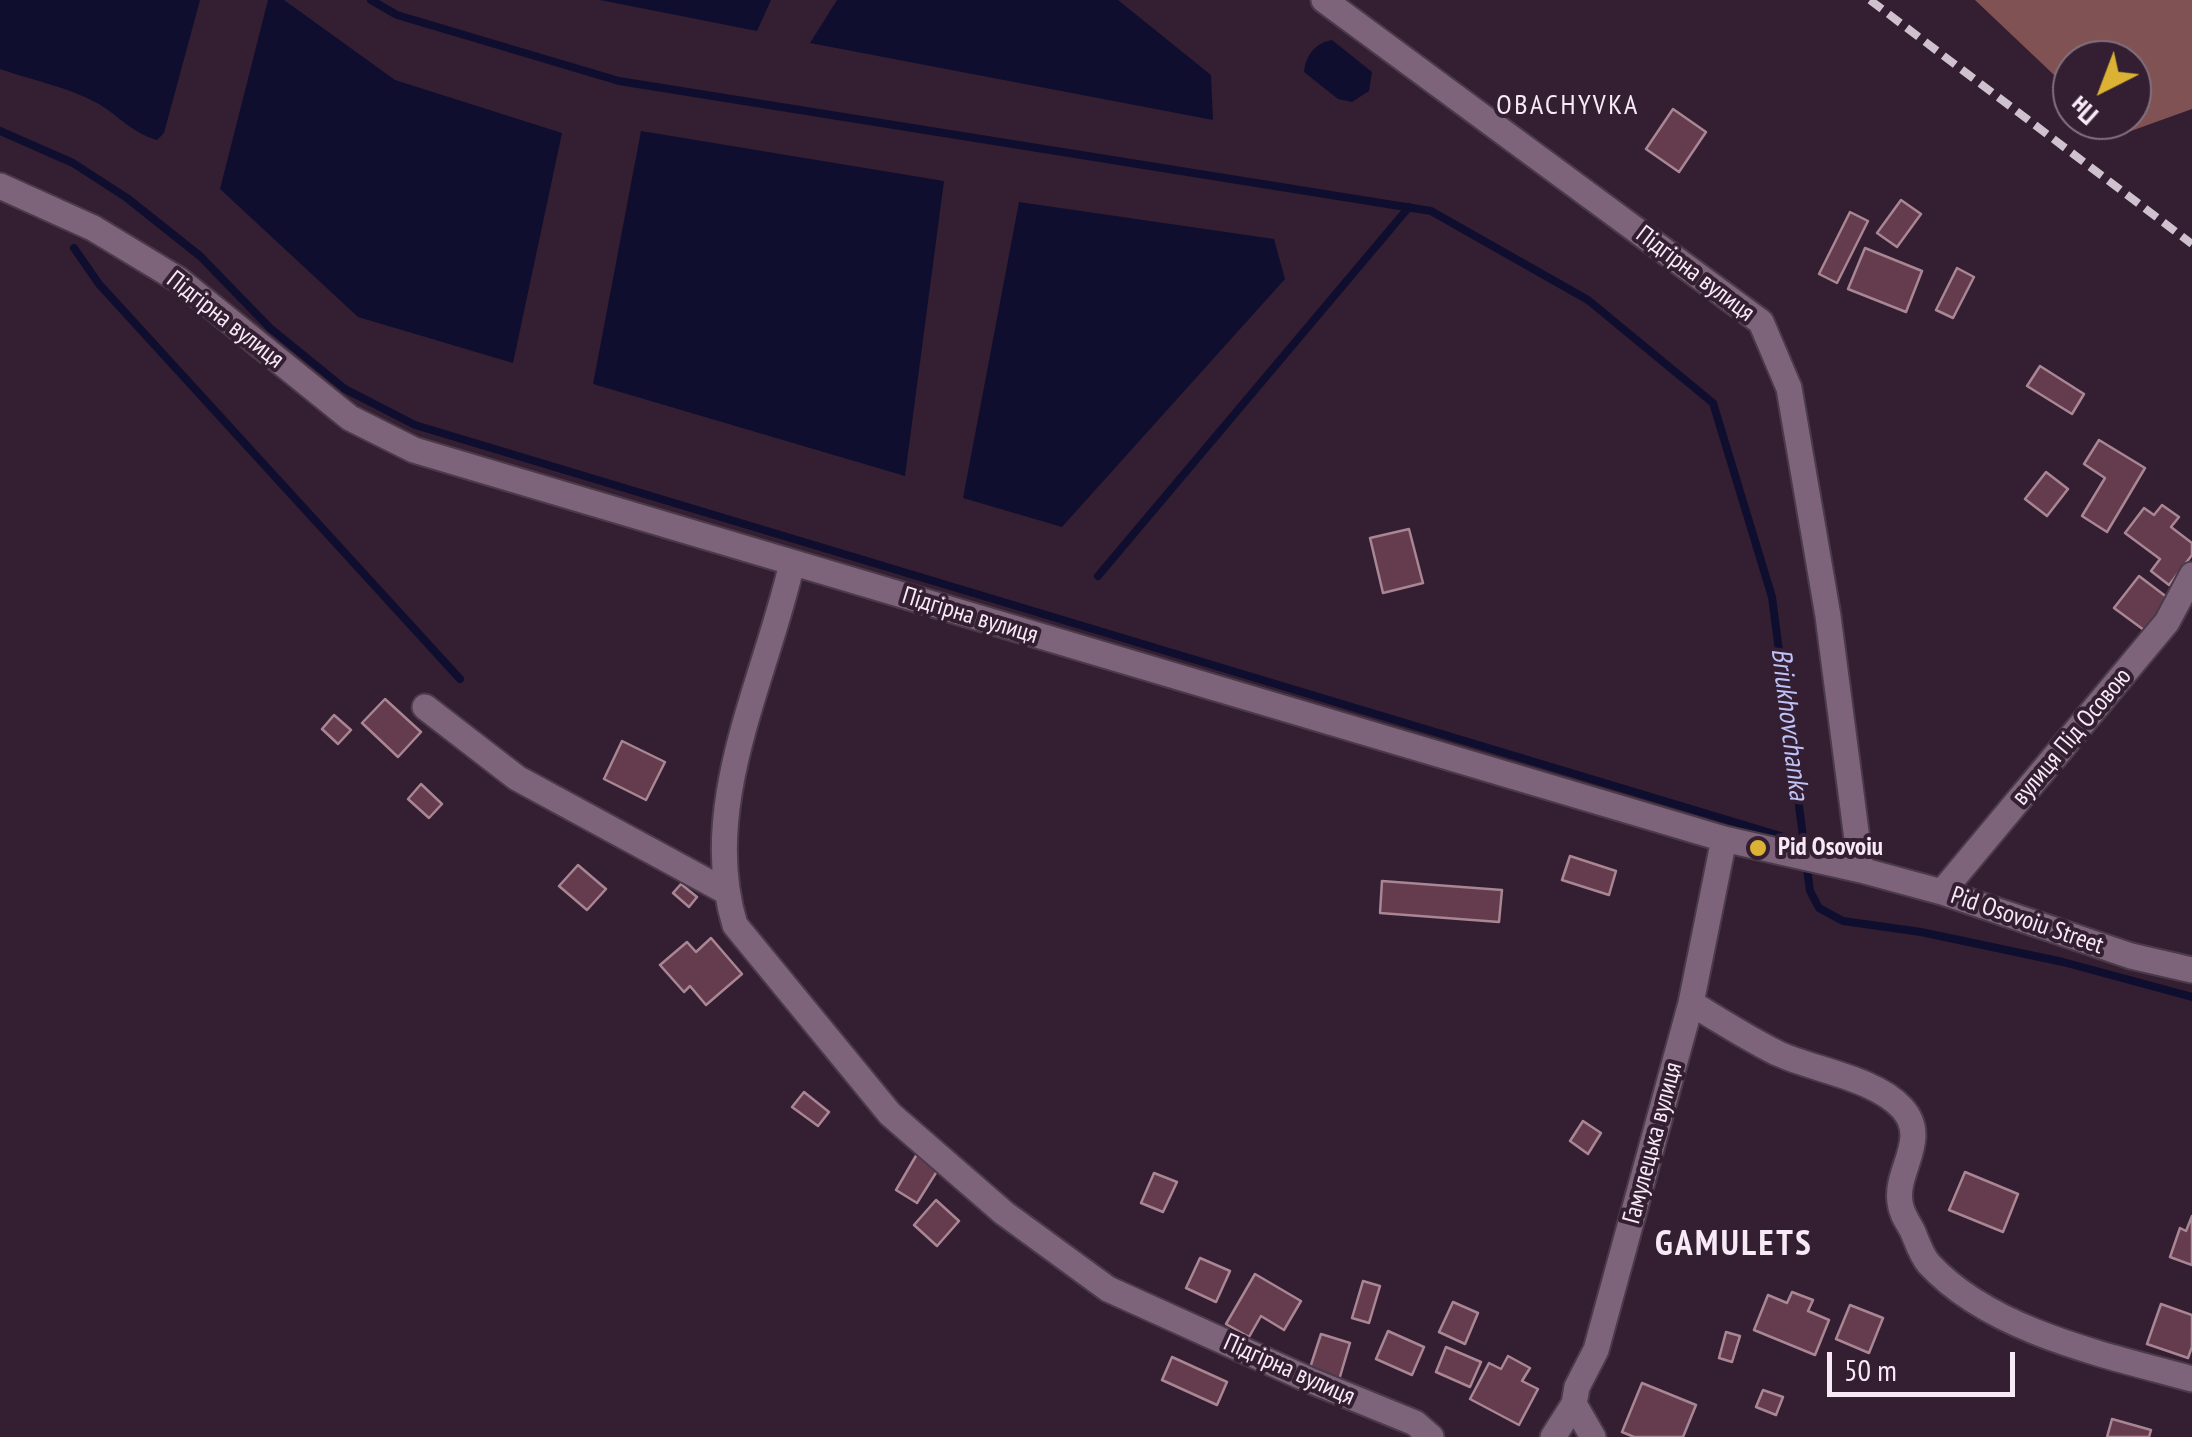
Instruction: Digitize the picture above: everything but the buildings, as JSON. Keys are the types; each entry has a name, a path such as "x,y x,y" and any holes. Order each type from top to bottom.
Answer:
{"street":[{"name":"Підгірна вулиця","path":"1324,0 1761,322 1789,388 1828,616 1862,870"},
{"name":"Підгірна вулиця","path":"0,186 93,228 179,280 350,418 414,450 1724,840 1787,855"},
{"name":"Підгірна вулиця","path":"792,563 732,774 724,891 735,925 890,1114 1004,1212 1108,1289 1415,1423 1431,1437"},
{"name":"вулиця Під Осовою","path":"1942,892 2167,622 2192,575"},
{"path":"425,707 517,778 724,891"},
{"name":"Гамулецька вулиця","path":"1574,1404 1596,1350 1691,1003 1724,840"},
{"name":"Pid Osovoiu Street","path":"1787,855 1942,892 2132,956 2192,970"},
{"path":"1691,1003 1780,1054 1865,1086 1887,1096 1904,1110 1912,1128 1914,1148 1899,1196 1901,1210 1928,1262 1990,1312 2070,1345 2192,1379"},
{"path":"1553,1437 1574,1404 1593,1437"}],"shaded area":[{"path":"0,0 200,0 164,133 157,140 148,137 86,97 0,69"},
{"path":"268,0 284,0 395,80 562,133 513,363 358,317 220,189"},
{"path":"600,0 771,0 757,31"},
{"path":"837,0 1118,0 1211,75 1213,120 810,43"},
{"path":"1975,0 2192,0 2192,109 2152,123 2152,40 2052,40 2052,73"},
{"path":"1332,40 1372,72 1369,91 1352,102 1338,99 1304,72 1312,51"},
{"path":"641,131 944,181 905,476 593,384"},
{"path":"1019,202 1274,239 1285,279 1062,527 963,498"}],"waterway":[{"name":"Briukhovchanka","path":"371,0 397,15 619,81 1431,211 1588,300 1713,403 1772,597 1810,891 1819,908 1843,921 1921,932 2063,962 2192,997"},
{"path":"0,131 73,163 127,198 200,256 270,328 345,389 415,425 1804,843"},
{"path":"1098,576 1409,207"},
{"path":"74,248 99,284 460,679"}],"railway":[{"path":"1870,0 2192,244"}],"place":[{"name":"Pid Osovoiu","path":"1758,848"}],"district":[{"name":"OBACHYVKA","path":"1568,106"},
{"name":"GAMULETS","path":"1734,1245"}]}
